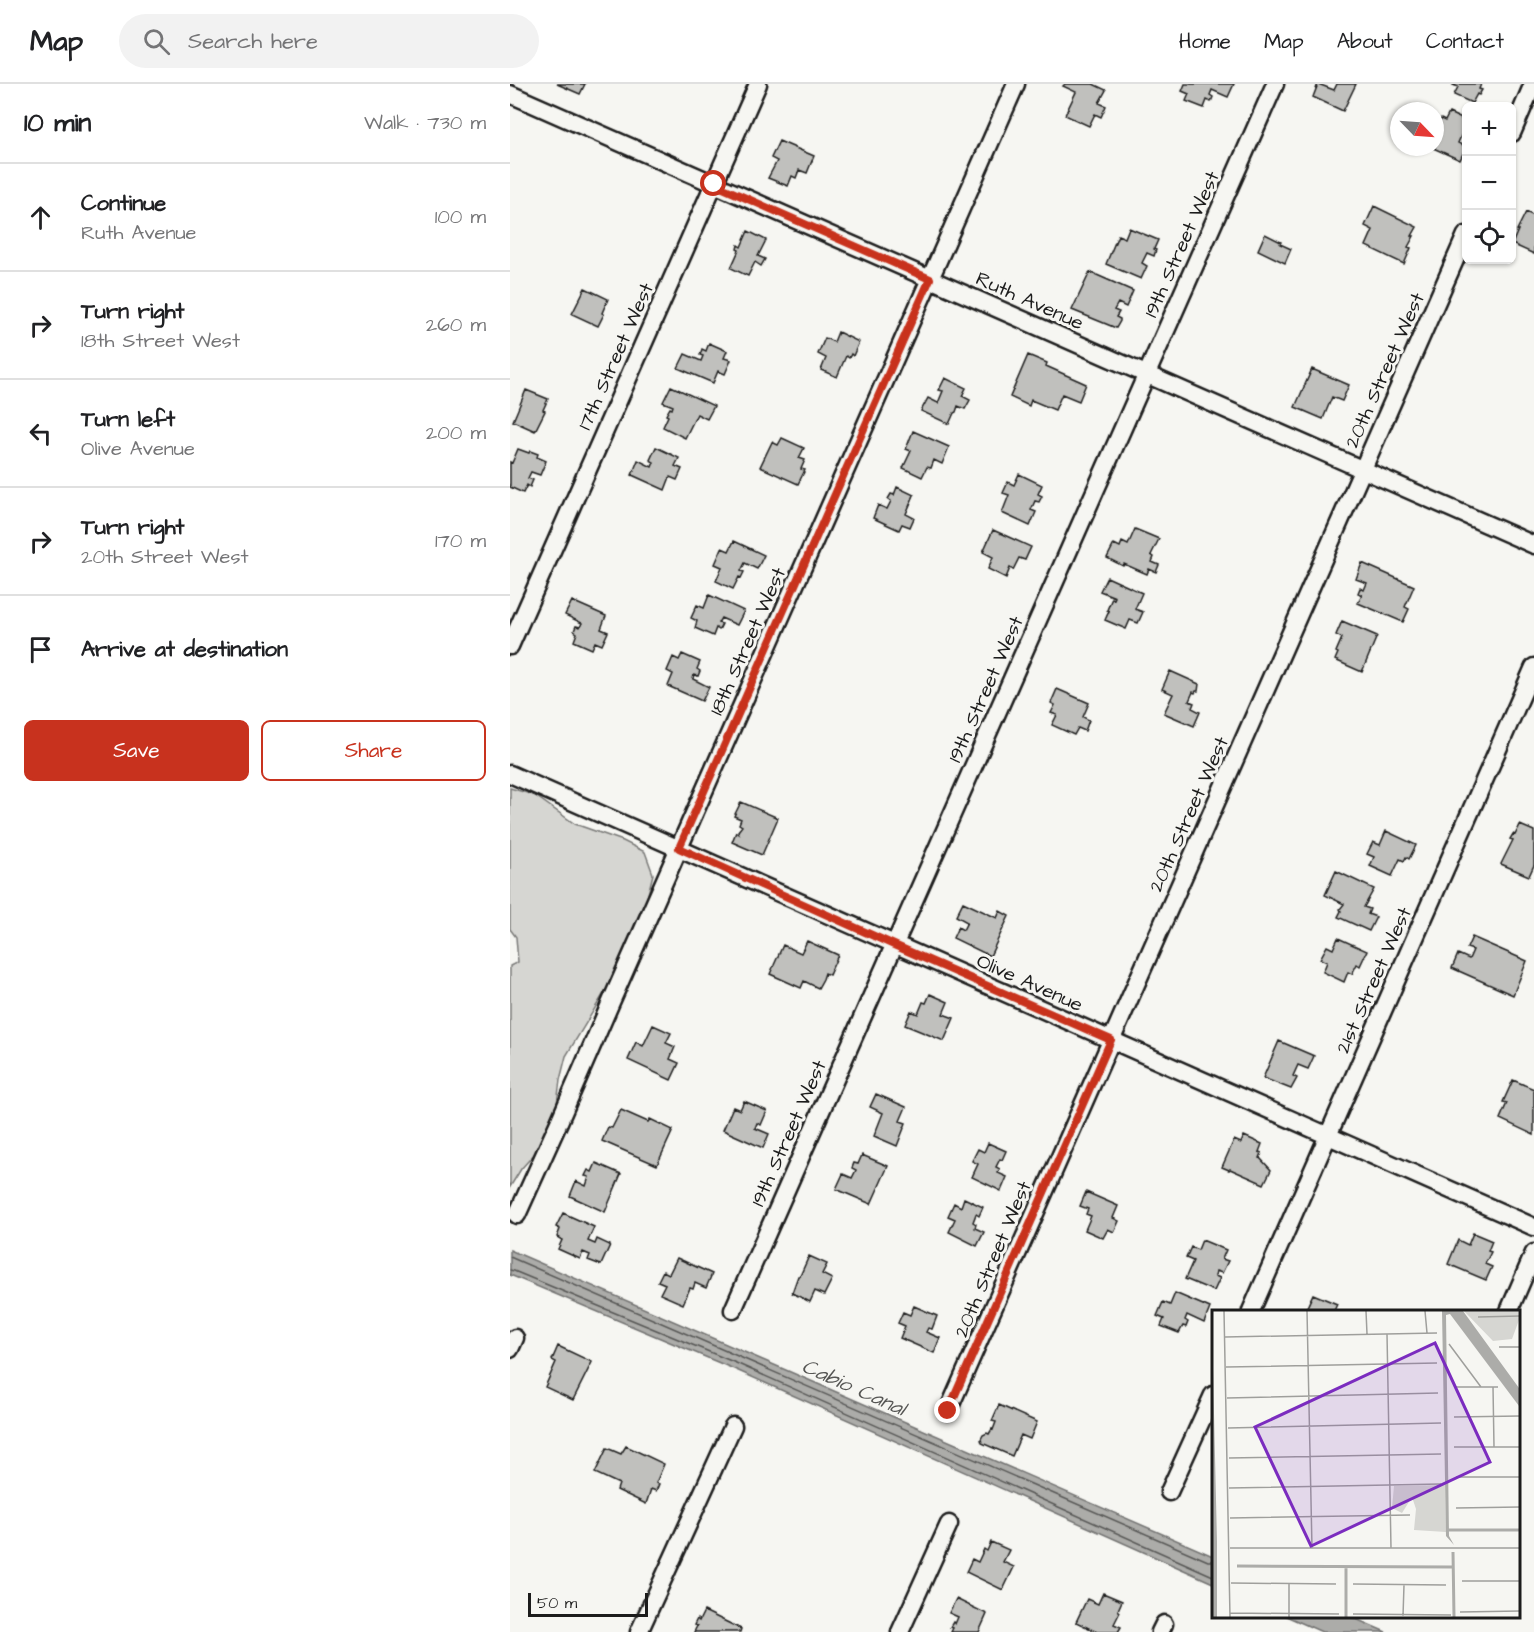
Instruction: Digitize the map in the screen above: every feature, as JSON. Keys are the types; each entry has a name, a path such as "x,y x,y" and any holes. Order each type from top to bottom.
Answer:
{"street":[{"name":"17th Street West","path":"510,646 758,84"},
{"name":"18th Street West","path":"517,1215 1016,84"},
{"name":"19th Street West","path":"733,1310 1275,84"},
{"path":"1516,124 1533,84"},
{"name":"Ruth Avenue","path":"510,94 1534,545"},
{"name":"20th Street West","path":"948,1411 1462,246"},
{"name":"21st Street West","path":"1251,1310 1534,667"},
{"name":"Olive Avenue","path":"510,774 1534,1227"},
{"path":"1509,1310 1534,1253"},
{"path":"1169,1492 1212,1397"},
{"path":"639,1632 733,1426"},
{"path":"900,1632 949,1524"}],"shaded area":[{"path":"510,788 534,795 575,824 623,841 645,852 653,874 647,898 618,968 566,1056 557,1104 549,1129 537,1151 521,1169 510,1187 510,966 518,962 516,937 510,929"}],"water":[{"path":"510,1250 1212,1556 1212,1583 734,1369 510,1275"},
{"path":"1288,1617 1351,1617 1386,1632 1322,1632"}],"building":[{"path":"557,84 585,84 580,94"},
{"path":"1065,84 1093,84 1106,90 1099,103 1106,106 1101,117 1095,114 1089,126 1065,115 1076,92 1063,86"},
{"path":"1185,84 1234,84 1228,97 1212,90 1211,102 1207,100 1204,108 1186,101 1189,94 1182,91"},
{"path":"1318,84 1334,90 1337,84 1356,84 1343,111 1313,97"},
{"path":"1481,84 1479,89 1482,90 1473,102 1470,102 1454,95 1458,87 1453,85"},
{"path":"1449,113 1462,119 1462,136 1458,143 1462,145 1460,160 1444,153 1445,121"},
{"path":"779,141 814,156 807,173 799,170 796,178 792,176 788,186 768,178 777,161 771,158"},
{"path":"1374,206 1417,227 1408,247 1411,248 1404,264 1366,246 1373,230 1365,226"},
{"path":"1526,212 1534,216 1534,254 1516,246 1517,230"},
{"path":"1129,228 1158,240 1154,256 1147,253 1142,263 1147,266 1141,279 1106,264 1118,235 1125,238"},
{"path":"748,231 766,240 758,256 765,259 761,266 755,262 748,276 731,268 739,250 738,245 741,247"},
{"path":"1265,234 1291,249 1285,263 1258,250"},
{"path":"1090,272 1133,291 1126,307 1118,303 1114,310 1119,312 1116,317 1120,319 1116,328 1072,310"},
{"path":"585,288 608,299 598,326 572,314"},
{"path":"838,332 859,342 853,356 851,354 849,358 846,356 837,377 821,370 826,358 818,354 825,338 834,342"},
{"path":"709,343 727,351 724,358 731,360 725,374 718,371 713,383 678,368 685,354 701,361 702,349 706,351"},
{"path":"1028,355 1086,384 1079,401 1062,394 1055,410 1031,400 1029,406 1010,397"},
{"path":"1312,369 1349,385 1342,401 1332,397 1323,419 1295,407"},
{"path":"945,378 966,388 962,396 970,400 965,409 958,406 949,424 921,411 928,398 938,403 943,391 939,390"},
{"path":"671,386 714,406 707,419 697,414 685,438 663,427 668,416 666,415 673,406 663,402"},
{"path":"526,390 548,399 535,431 513,421"},
{"path":"913,431 949,447 942,464 934,460 931,468 927,467 922,477 903,468 911,451 906,449"},
{"path":"782,438 804,448 799,458 805,460 801,469 805,470 798,484 760,467 772,442 778,445"},
{"path":"656,447 679,458 675,466 682,469 677,480 670,477 665,490 632,475 638,460 652,467 654,462 650,460"},
{"path":"518,449 538,454 537,457 546,461 540,475 531,472 528,478 533,480 530,487 527,485 523,493 510,487 510,462 512,463"},
{"path":"1019,474 1042,485 1038,494 1042,496 1039,502 1035,501 1031,510 1036,512 1030,526 1002,513 1009,495 1003,493 1008,482 1014,485"},
{"path":"897,487 914,495 906,514 914,518 910,527 902,524 899,530 873,518 878,505 887,509 891,501 888,499 891,494 894,495"},
{"path":"1135,529 1159,539 1151,555 1154,557 1152,562 1159,565 1156,572 1149,569 1147,574 1107,558 1114,544 1120,547 1122,542 1128,545"},
{"path":"993,530 1031,547 1025,560 1019,558 1013,570 1010,568 1006,578 988,569 993,557 983,552"},
{"path":"734,541 764,555 757,569 745,563 741,571 744,572 733,589 716,581 722,567 715,564 722,548 729,551"},
{"path":"1362,563 1414,586 1405,607 1409,609 1403,622 1358,603 1362,595 1358,593 1360,588 1364,590 1367,583 1356,579"},
{"path":"1107,577 1142,593 1135,609 1143,612 1138,623 1130,620 1126,629 1105,620 1112,598 1115,597 1100,591"},
{"path":"709,595 744,611 737,625 721,618 718,623 722,624 719,630 716,628 713,636 695,628 697,621 691,618 697,605 704,608"},
{"path":"572,601 606,616 601,629 608,632 602,645 595,642 592,649 574,641 577,633 574,631 576,626 580,627 582,623 565,615"},
{"path":"1342,621 1377,636 1362,672 1335,660 1342,638 1336,635"},
{"path":"682,654 700,662 697,669 700,671 698,676 694,675 693,679 709,687 702,701 668,686 673,674 667,671 673,657 679,660"},
{"path":"1170,671 1199,684 1198,691 1193,692 1189,701 1194,703 1192,708 1200,712 1194,726 1164,713 1173,694 1162,689"},
{"path":"1057,689 1089,703 1083,717 1089,720 1085,731 1078,728 1074,735 1052,725 1057,715 1051,713 1055,705 1051,703"},
{"path":"741,802 778,818 762,855 732,842 736,832 739,834 738,831 742,826 739,824 741,819 734,816"},
{"path":"1520,825 1534,831 1534,865 1529,876 1501,864 1513,840 1510,839"},
{"path":"1386,831 1416,845 1409,859 1406,857 1404,861 1400,859 1392,876 1370,866 1374,857 1367,854 1373,842 1380,845"},
{"path":"1336,871 1374,889 1364,907 1370,909 1368,914 1376,917 1369,931 1338,917 1344,904 1325,895"},
{"path":"963,902 997,918 1000,911 1009,916 990,956 953,938 958,927 963,930 967,922 956,916"},
{"path":"1472,937 1527,961 1513,995 1452,968 1458,954 1469,959 1473,950 1467,948"},
{"path":"1338,938 1367,951 1360,966 1357,964 1352,974 1348,972 1344,982 1323,972 1327,962 1320,959 1327,946 1333,949"},
{"path":"807,941 838,955 829,975 825,973 818,988 804,981 801,988 770,974 783,945 801,953"},
{"path":"930,994 948,1002 943,1014 954,1018 944,1041 905,1025 911,1011 918,1014 923,1002 926,1003"},
{"path":"653,1025 671,1033 666,1043 675,1047 670,1059 679,1063 671,1080 628,1060 636,1042 643,1046"},
{"path":"1279,1041 1314,1056 1308,1069 1298,1065 1293,1076 1297,1078 1291,1089 1263,1078"},
{"path":"1513,1080 1534,1089 1534,1135 1500,1119 1507,1103 1503,1102"},
{"path":"876,1094 906,1107 900,1121 906,1123 897,1146 874,1136 883,1113 870,1107"},
{"path":"744,1101 767,1111 761,1125 757,1123 755,1128 769,1134 763,1148 723,1130 733,1107 740,1110"},
{"path":"621,1110 648,1122 650,1119 673,1130 657,1165 602,1141 608,1127 612,1128"},
{"path":"1244,1136 1262,1144 1259,1152 1262,1153 1260,1158 1271,1170 1264,1184 1222,1167 1234,1140 1241,1143"},
{"path":"988,1143 1006,1151 996,1167 1000,1169 998,1173 1007,1177 1001,1191 972,1177 978,1164 972,1161 978,1149 984,1152"},
{"path":"862,1155 888,1166 871,1204 836,1189 843,1174 852,1178 856,1170 852,1168 854,1163 858,1164"},
{"path":"596,1163 621,1174 605,1212 570,1196 576,1181 586,1186 589,1177 585,1176 588,1170 592,1172"},
{"path":"1086,1192 1118,1206 1113,1218 1119,1221 1114,1232 1108,1229 1103,1238 1085,1230 1091,1216 1086,1214 1088,1209 1080,1206"},
{"path":"964,1198 983,1207 979,1216 976,1214 973,1222 976,1224 975,1228 984,1232 977,1246 949,1232 955,1219 948,1216 954,1203 961,1207"},
{"path":"563,1213 594,1227 588,1241 595,1244 597,1239 610,1245 601,1265 588,1260 590,1255 583,1252 580,1259 558,1249 562,1240 557,1237 560,1229 556,1227"},
{"path":"1473,1233 1492,1241 1488,1251 1491,1252 1485,1264 1492,1267 1486,1280 1448,1264 1458,1240 1468,1245"},
{"path":"1202,1240 1226,1250 1222,1259 1228,1261 1222,1273 1216,1271 1215,1276 1220,1278 1214,1291 1185,1279 1193,1261 1186,1258 1191,1247 1198,1250"},
{"path":"809,1256 827,1264 822,1274 832,1279 824,1295 815,1291 810,1302 792,1293"},
{"path":"677,1258 712,1274 706,1288 695,1283 693,1289 690,1288 683,1304 660,1294 665,1284 658,1281 663,1271 669,1274"},
{"path":"1175,1293 1210,1308 1204,1323 1187,1315 1186,1327 1183,1326 1179,1333 1161,1326 1164,1319 1157,1316 1163,1302 1170,1305"},
{"path":"1313,1294 1337,1304 1334,1310 1310,1310 1307,1307"},
{"path":"914,1306 937,1316 932,1329 928,1328 926,1332 940,1338 934,1353 900,1338 905,1326 898,1323 903,1312 910,1315"},
{"path":"558,1346 592,1362 573,1400 545,1387 556,1362 552,1360"},
{"path":"999,1405 1037,1422 1030,1439 1021,1435 1012,1456 982,1443 983,1435 993,1430 996,1422 992,1421"},
{"path":"626,1446 664,1464 656,1483 659,1484 656,1491 651,1489 646,1504 617,1490 619,1484 595,1473 607,1448 621,1454"},
{"path":"991,1542 1009,1550 1003,1562 1014,1567 1003,1590 966,1572 972,1559 978,1562 984,1549 987,1551"},
{"path":"1103,1593 1122,1601 1114,1624 1121,1627 1118,1632 1097,1632 1076,1622 1087,1599 1098,1604"},
{"path":"956,1599 987,1614 979,1632 951,1632 953,1628 950,1627 953,1622 955,1624 958,1617 949,1613"},
{"path":"704,1611 741,1629 740,1632 694,1632 697,1626 694,1625"}],"route":[{"path":"714,184 930,279 679,848 1111,1040 948,1411"}],"water label":[{"name":"Cabio Canal","path":"854,1387"}]}
